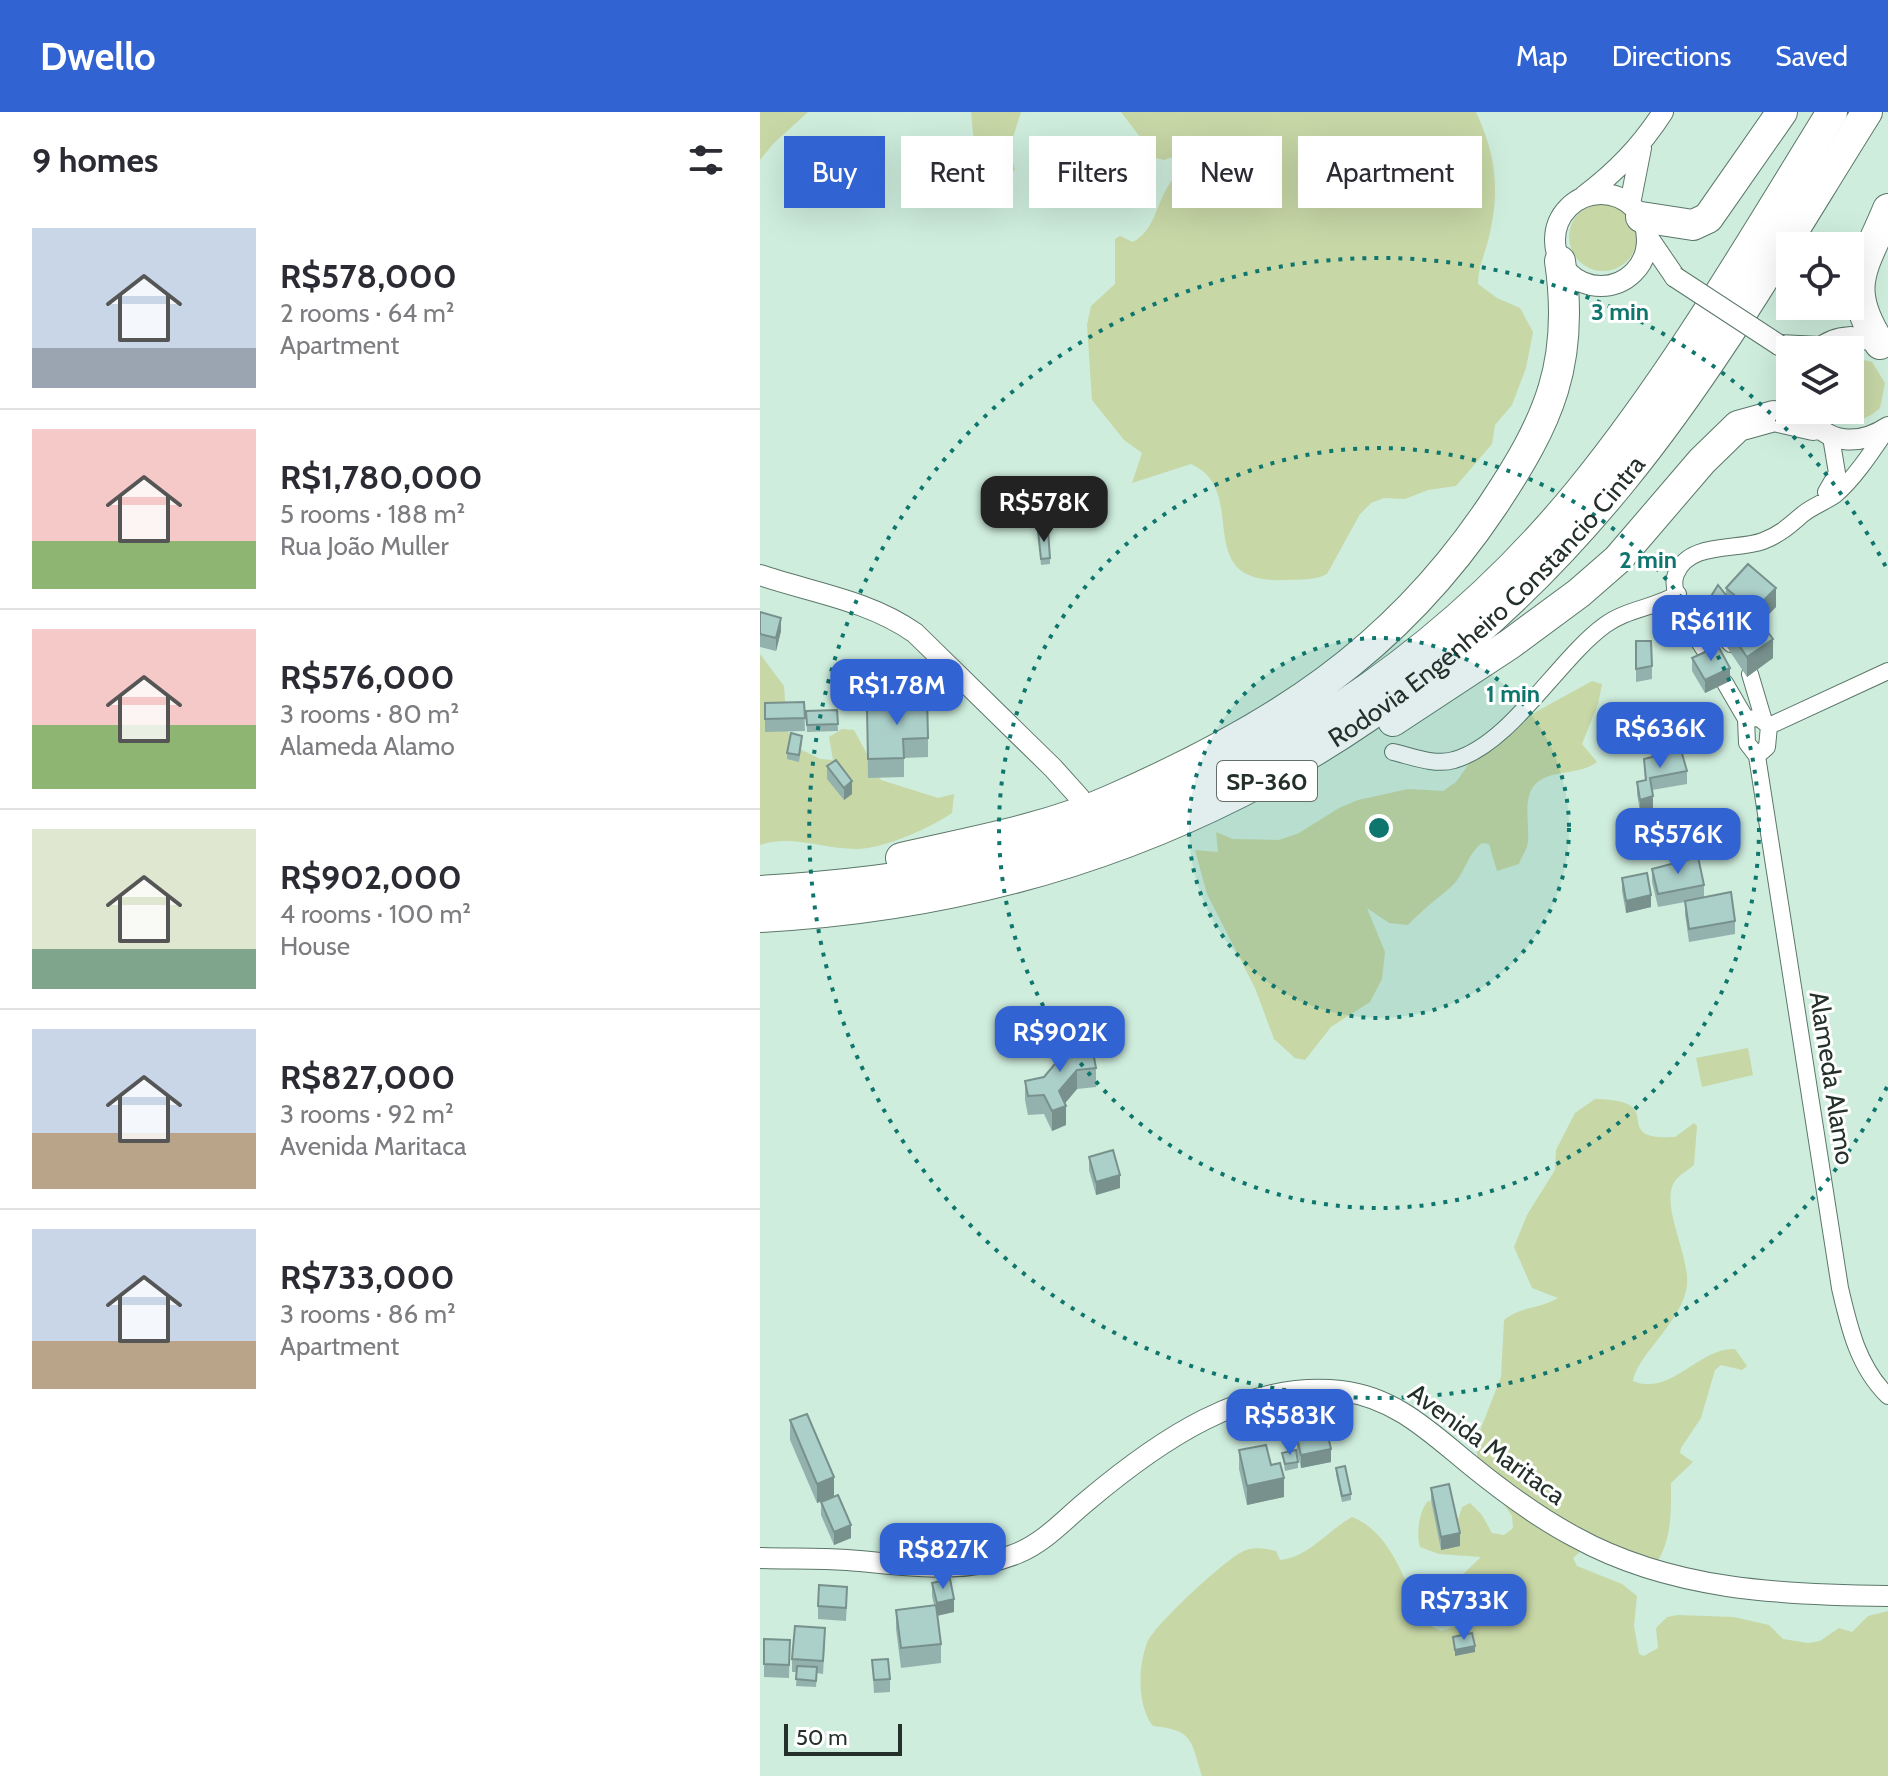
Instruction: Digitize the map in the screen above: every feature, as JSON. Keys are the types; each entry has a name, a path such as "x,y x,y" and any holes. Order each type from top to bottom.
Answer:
{"highway":[{"path":"1639,219 1693,225 1708,218 1782,112"},
{"name":"Rodovia Engenheiro Constancio Cintra","path":"760,890 890,879 968,866 1032,849 1175,797 1239,769 1350,702 1468,608 1578,494 1676,363 1832,112"},
{"name":"Rodovia Engenheiro Constancio Cintra","path":"760,917 877,906 1026,877 1174,824 1276,777 1391,700 1452,654 1578,532 1624,477 1688,391 1867,112"},
{"path":"1884,348 1865,321 1857,293 1888,209"},
{"path":"760,890 778,882 944,848 1112,800 1218,748 1314,693 1396,625 1439,578 1504,489 1528,450 1549,405 1565,345 1567,313 1560,261"},
{"path":"1276,777 1345,748 1399,717 1510,644 1579,593 1639,537 1702,461 1738,426 1776,416"}],"street":[{"path":"1642,144 1639,219 1645,254 1638,269 1624,280 1607,287 1588,285 1571,276 1560,261 1555,243 1557,225 1567,209 1618,170 1642,144 1663,112"},
{"path":"1582,198 1606,195 1639,219 1672,276 1776,346"},
{"path":"1624,280 1672,276"},
{"path":"1864,338 1884,348"},
{"path":"1816,424 1862,440 1888,428"},
{"path":"1816,424 1837,473 1818,503"},
{"path":"1712,661 1689,627 1674,583 1676,572 1684,562 1711,549 1760,542 1787,530 1818,503 1834,495 1888,428"},
{"path":"760,575 852,602 899,622 926,644 1053,768 1080,798 1081,811"},
{"path":"1679,598 1731,644"},
{"path":"1393,752 1441,761 1466,754 1488,740 1521,711 1603,626 1621,615 1679,598"},
{"path":"1746,719 1767,724 1888,671"},
{"path":"1750,674 1767,724 1767,747 1757,756"},
{"name":"Alameda Alamo","path":"1725,683 1746,719 1747,743 1757,756 1840,1288 1851,1338 1870,1374 1888,1396"},
{"path":"1053,768 1112,800"},
{"name":"Avenida Maritaca","path":"760,1558 943,1567 986,1563 1020,1553 1047,1536 1121,1473 1185,1430 1218,1413 1249,1401 1291,1392 1341,1391 1376,1398 1407,1414 1526,1507 1575,1538 1620,1559 1719,1586 1770,1592 1888,1596"}],"green space":[{"path":"760,112 808,112 760,160"},
{"path":"971,112 1021,112 1013,137 973,136"},
{"path":"1121,112 1476,112 1483,128 1492,160 1495,191 1492,224 1478,284 1497,298 1520,308 1533,332 1526,368 1512,405 1495,425 1492,444 1456,486 1428,490 1405,499 1384,498 1371,503 1360,514 1327,574 1311,579 1284,580 1255,577 1238,567 1228,552 1218,494 1209,477 1191,464 1132,483 1142,453 1124,440 1092,400 1087,325 1091,306 1115,284 1115,239 1120,236 1133,242 1146,231 1172,181 1172,208 1282,208 1282,136 1172,136 1172,157 1164,160 1156,158 1156,136 1139,136"},
{"path":"1603,203 1627,213 1637,237 1627,261 1603,271 1579,261 1569,237 1579,213"},
{"path":"1864,360 1872,362 1885,383 1880,408 1864,418"},
{"path":"760,654 784,686 787,730 802,750 820,759 833,760 829,737 842,729 854,730 881,780 938,798 954,794 952,813 907,836 869,848 846,849 785,841 760,845"},
{"path":"1592,681 1602,684 1598,704 1582,744 1597,762 1583,769 1546,777 1533,787 1528,803 1527,847 1519,864 1497,871 1489,844 1482,843 1452,886 1408,925 1389,923 1367,908 1385,952 1382,979 1370,1002 1331,1027 1305,1060 1295,1058 1274,1039 1255,988 1207,894 1195,850 1218,852 1216,832 1233,839 1279,840 1299,833 1358,800 1408,789 1443,791 1456,782 1478,751 1503,730"},
{"path":"1748,1048 1753,1075 1702,1087 1696,1058"},
{"path":"1595,1099 1627,1104 1633,1108 1642,1131 1651,1136 1675,1137 1694,1123 1697,1126 1694,1165 1675,1181 1671,1191 1673,1218 1685,1265 1686,1291 1675,1316 1641,1362 1633,1381 1647,1384 1660,1382 1722,1350 1735,1349 1747,1366 1742,1370 1721,1365 1715,1370 1701,1418 1681,1448 1680,1453 1693,1462 1671,1483 1669,1532 1659,1559 1643,1565 1581,1551 1573,1558 1577,1566 1622,1584 1637,1596 1634,1626 1639,1654 1644,1656 1658,1648 1656,1628 1667,1617 1734,1617 1769,1625 1783,1639 1808,1643 1820,1641 1839,1628 1852,1632 1868,1616 1888,1611 1888,1776 1202,1776 1188,1739 1176,1730 1153,1726 1148,1718 1142,1697 1142,1663 1152,1634 1205,1581 1240,1553 1262,1548 1276,1551 1280,1560 1290,1558 1309,1549 1352,1517 1378,1535 1388,1548 1424,1623 1441,1631 1458,1626 1462,1613 1460,1577 1481,1557 1439,1554 1420,1547 1420,1517 1428,1501 1433,1502 1456,1525 1462,1507 1470,1503 1482,1515 1492,1533 1504,1535 1513,1528 1512,1516 1478,1467 1476,1441 1501,1377 1504,1320 1517,1312 1558,1298 1532,1288 1514,1247 1527,1215 1555,1170 1556,1150 1575,1113"}],"building":[{"path":"1048,530 1050,558 1041,559 1038,531"},
{"path":"1748,564 1776,588 1753,611 1726,588"},
{"path":"1718,585 1726,598 1717,606 1710,598"},
{"path":"1752,611 1773,639 1747,657 1727,628"},
{"path":"760,612 781,618 776,638 760,634"},
{"path":"1636,641 1651,641 1652,666 1636,669"},
{"path":"1718,646 1730,668 1705,680 1692,658"},
{"path":"927,696 928,738 903,739 904,758 868,759 867,710 896,709 895,697"},
{"path":"804,702 805,718 765,719 765,703"},
{"path":"837,710 838,724 807,725 806,711"},
{"path":"791,733 802,736 799,755 787,753"},
{"path":"1681,750 1687,771 1650,778 1653,796 1640,800 1637,782 1646,780 1644,759"},
{"path":"836,760 852,781 844,788 827,766"},
{"path":"1698,857 1704,885 1658,894 1652,869"},
{"path":"1647,873 1651,895 1626,901 1622,878"},
{"path":"1731,892 1735,921 1689,929 1685,901"},
{"path":"1070,1037 1075,1055 1093,1052 1096,1068 1077,1070 1059,1091 1066,1106 1052,1111 1044,1095 1028,1096 1025,1081 1044,1077 1061,1057 1057,1039"},
{"path":"1113,1150 1120,1175 1096,1182 1089,1157"},
{"path":"807,1414 834,1477 817,1484 790,1420"},
{"path":"1327,1432 1331,1449 1301,1455 1297,1438"},
{"path":"1266,1445 1271,1465 1280,1463 1284,1478 1247,1486 1239,1450"},
{"path":"1296,1450 1298,1462 1285,1464 1282,1453"},
{"path":"1345,1466 1351,1494 1342,1496 1336,1468"},
{"path":"1449,1484 1460,1533 1441,1537 1431,1488"},
{"path":"838,1495 851,1525 834,1532 821,1502"},
{"path":"950,1579 954,1599 937,1603 932,1583"},
{"path":"819,1585 847,1587 846,1608 818,1606"},
{"path":"936,1605 941,1644 901,1648 896,1610"},
{"path":"795,1626 825,1628 823,1661 792,1659"},
{"path":"1472,1633 1475,1646 1455,1650 1453,1637"},
{"path":"764,1639 790,1640 789,1665 764,1664"},
{"path":"888,1659 890,1679 874,1680 872,1660"},
{"path":"797,1666 817,1667 816,1681 796,1679"}]}
